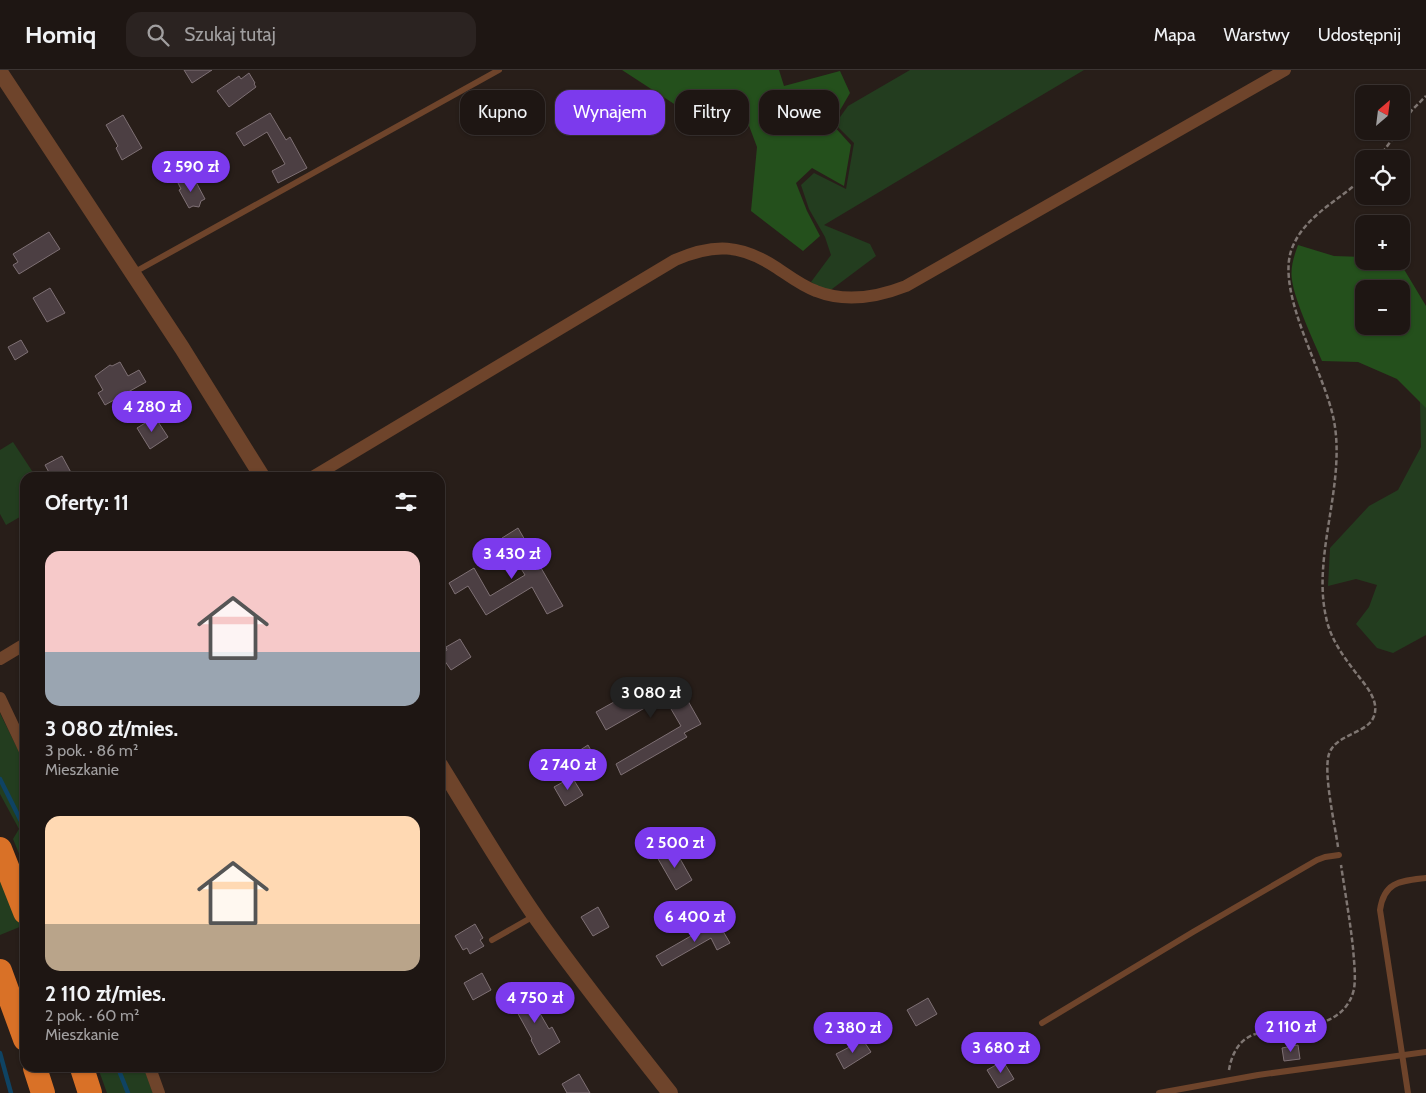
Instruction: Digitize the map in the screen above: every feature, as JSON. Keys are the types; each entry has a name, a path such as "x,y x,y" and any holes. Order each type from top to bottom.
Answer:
{"highway":[{"path":"0,849 20,899"},
{"path":"0,971 20,1025"},
{"path":"36,1072 43,1093"},
{"path":"83,1072 90,1093"}],"street":[{"path":"321,472 688,254 719,248 747,252 826,295 852,298 892,292 993,238 1285,70"},
{"path":"0,72 186,355 259,472"},
{"path":"0,659 20,647"},
{"path":"0,698 20,740"},
{"path":"445,773 535,916 670,1093"},
{"path":"151,1072 159,1093"}],"lane":[{"path":"132,273 499,70"},
{"path":"1042,1022 1316,860 1339,855"},
{"path":"1408,1093 1380,910 1384,893 1391,886 1402,881 1426,878"},
{"path":"492,940 535,916"},
{"path":"1159,1093 1258,1075 1426,1052"}],"path":[{"path":"1410,113 1426,96"},
{"path":"1228,1081 1234,1052 1248,1037 1260,1032 1319,1025 1332,1019 1345,1008 1353,992 1355,969 1327,773 1328,759 1330,751 1340,739 1362,730 1368,724 1375,713 1375,704 1371,694 1334,641 1325,616 1323,594 1324,564 1335,479 1336,436 1323,379 1295,308 1288,275 1289,262 1296,239 1304,228 1313,218 1355,183"}],"green space":[{"path":"622,70 779,70 784,86 840,71 850,93 839,112 839,90 759,90 759,135 839,135 839,132 851,145 844,186 812,168 796,183 807,211 820,236 803,251 751,211 757,147 749,126 749,90 675,90 675,105 665,98 665,90 653,90"},
{"path":"910,70 1084,70 824,225 870,244 876,256 828,292 811,282 831,255 825,237 809,209 801,185 814,173 846,189 854,143 839,128 839,118 848,106"},
{"path":"1298,245 1334,256 1355,257 1355,270 1404,270 1426,306 1426,408 1397,379 1358,362 1322,361 1300,309 1294,289 1292,280 1293,262"},
{"path":"1426,379 1426,635 1393,653 1377,648 1356,624 1369,607 1377,585 1356,579 1328,586 1330,548 1369,506 1398,490 1421,447 1420,402"},
{"path":"13,442 33,472 20,472 20,517 6,525 0,514 0,450"},
{"path":"0,713 20,754 20,856 13,839 19,829 0,794"},
{"path":"0,872 20,921 20,927 0,935"},
{"path":"99,1072 145,1072 153,1093 107,1093"}],"building":[{"path":"184,70 212,70 192,83"},
{"path":"249,73 256,87 229,107 217,91 239,76 241,79"},
{"path":"270,113 286,140 290,137 307,168 278,183 272,171 285,164 267,132 244,146 236,133"},
{"path":"123,115 142,148 122,160 116,148 118,146 106,125"},
{"path":"190,176 194,183 196,182 205,199 201,201 199,207 193,206 189,208 179,190 181,189 178,183"},
{"path":"49,232 60,249 19,274 13,265 18,262 13,254"},
{"path":"50,288 65,313 47,322 33,298"},
{"path":"21,340 28,352 15,360 8,347"},
{"path":"120,362 128,376 139,370 146,382 105,405 98,393 103,390 95,376 110,365 112,366"},
{"path":"155,417 168,437 150,449 137,428"},
{"path":"62,456 71,472 49,472 45,465"},
{"path":"518,528 563,606 547,614 532,587 486,615 468,586 455,594 449,583 474,568 490,596 525,575 502,538"},
{"path":"460,639 471,657 451,670 445,661 446,647"},
{"path":"675,678 701,724 684,733 687,737 621,775 616,764 681,726 664,697 606,730 596,712 639,688 644,696"},
{"path":"588,745 599,765 585,773 574,754"},
{"path":"572,777 583,795 565,806 554,787"},
{"path":"674,848 692,880 676,890 657,857"},
{"path":"598,907 609,927 593,936 581,917"},
{"path":"717,921 730,943 717,950 711,938 662,966 656,956"},
{"path":"475,924 483,938 480,940 484,946 470,954 467,948 463,950 455,936"},
{"path":"482,973 491,990 473,1000 464,983"},
{"path":"527,991 549,1029 552,1027 560,1042 539,1055 511,1001"},
{"path":"928,998 937,1014 916,1026 907,1010"},
{"path":"863,1040 871,1052 844,1069 836,1054"},
{"path":"1298,1045 1300,1059 1284,1061 1282,1048"},
{"path":"1003,1061 1014,1079 998,1088 987,1070"},
{"path":"579,1074 590,1093 567,1093 562,1084"}],"waterway":[{"path":"0,779 20,819"},
{"path":"0,1053 11,1093"},
{"path":"120,1072 128,1093"}]}
